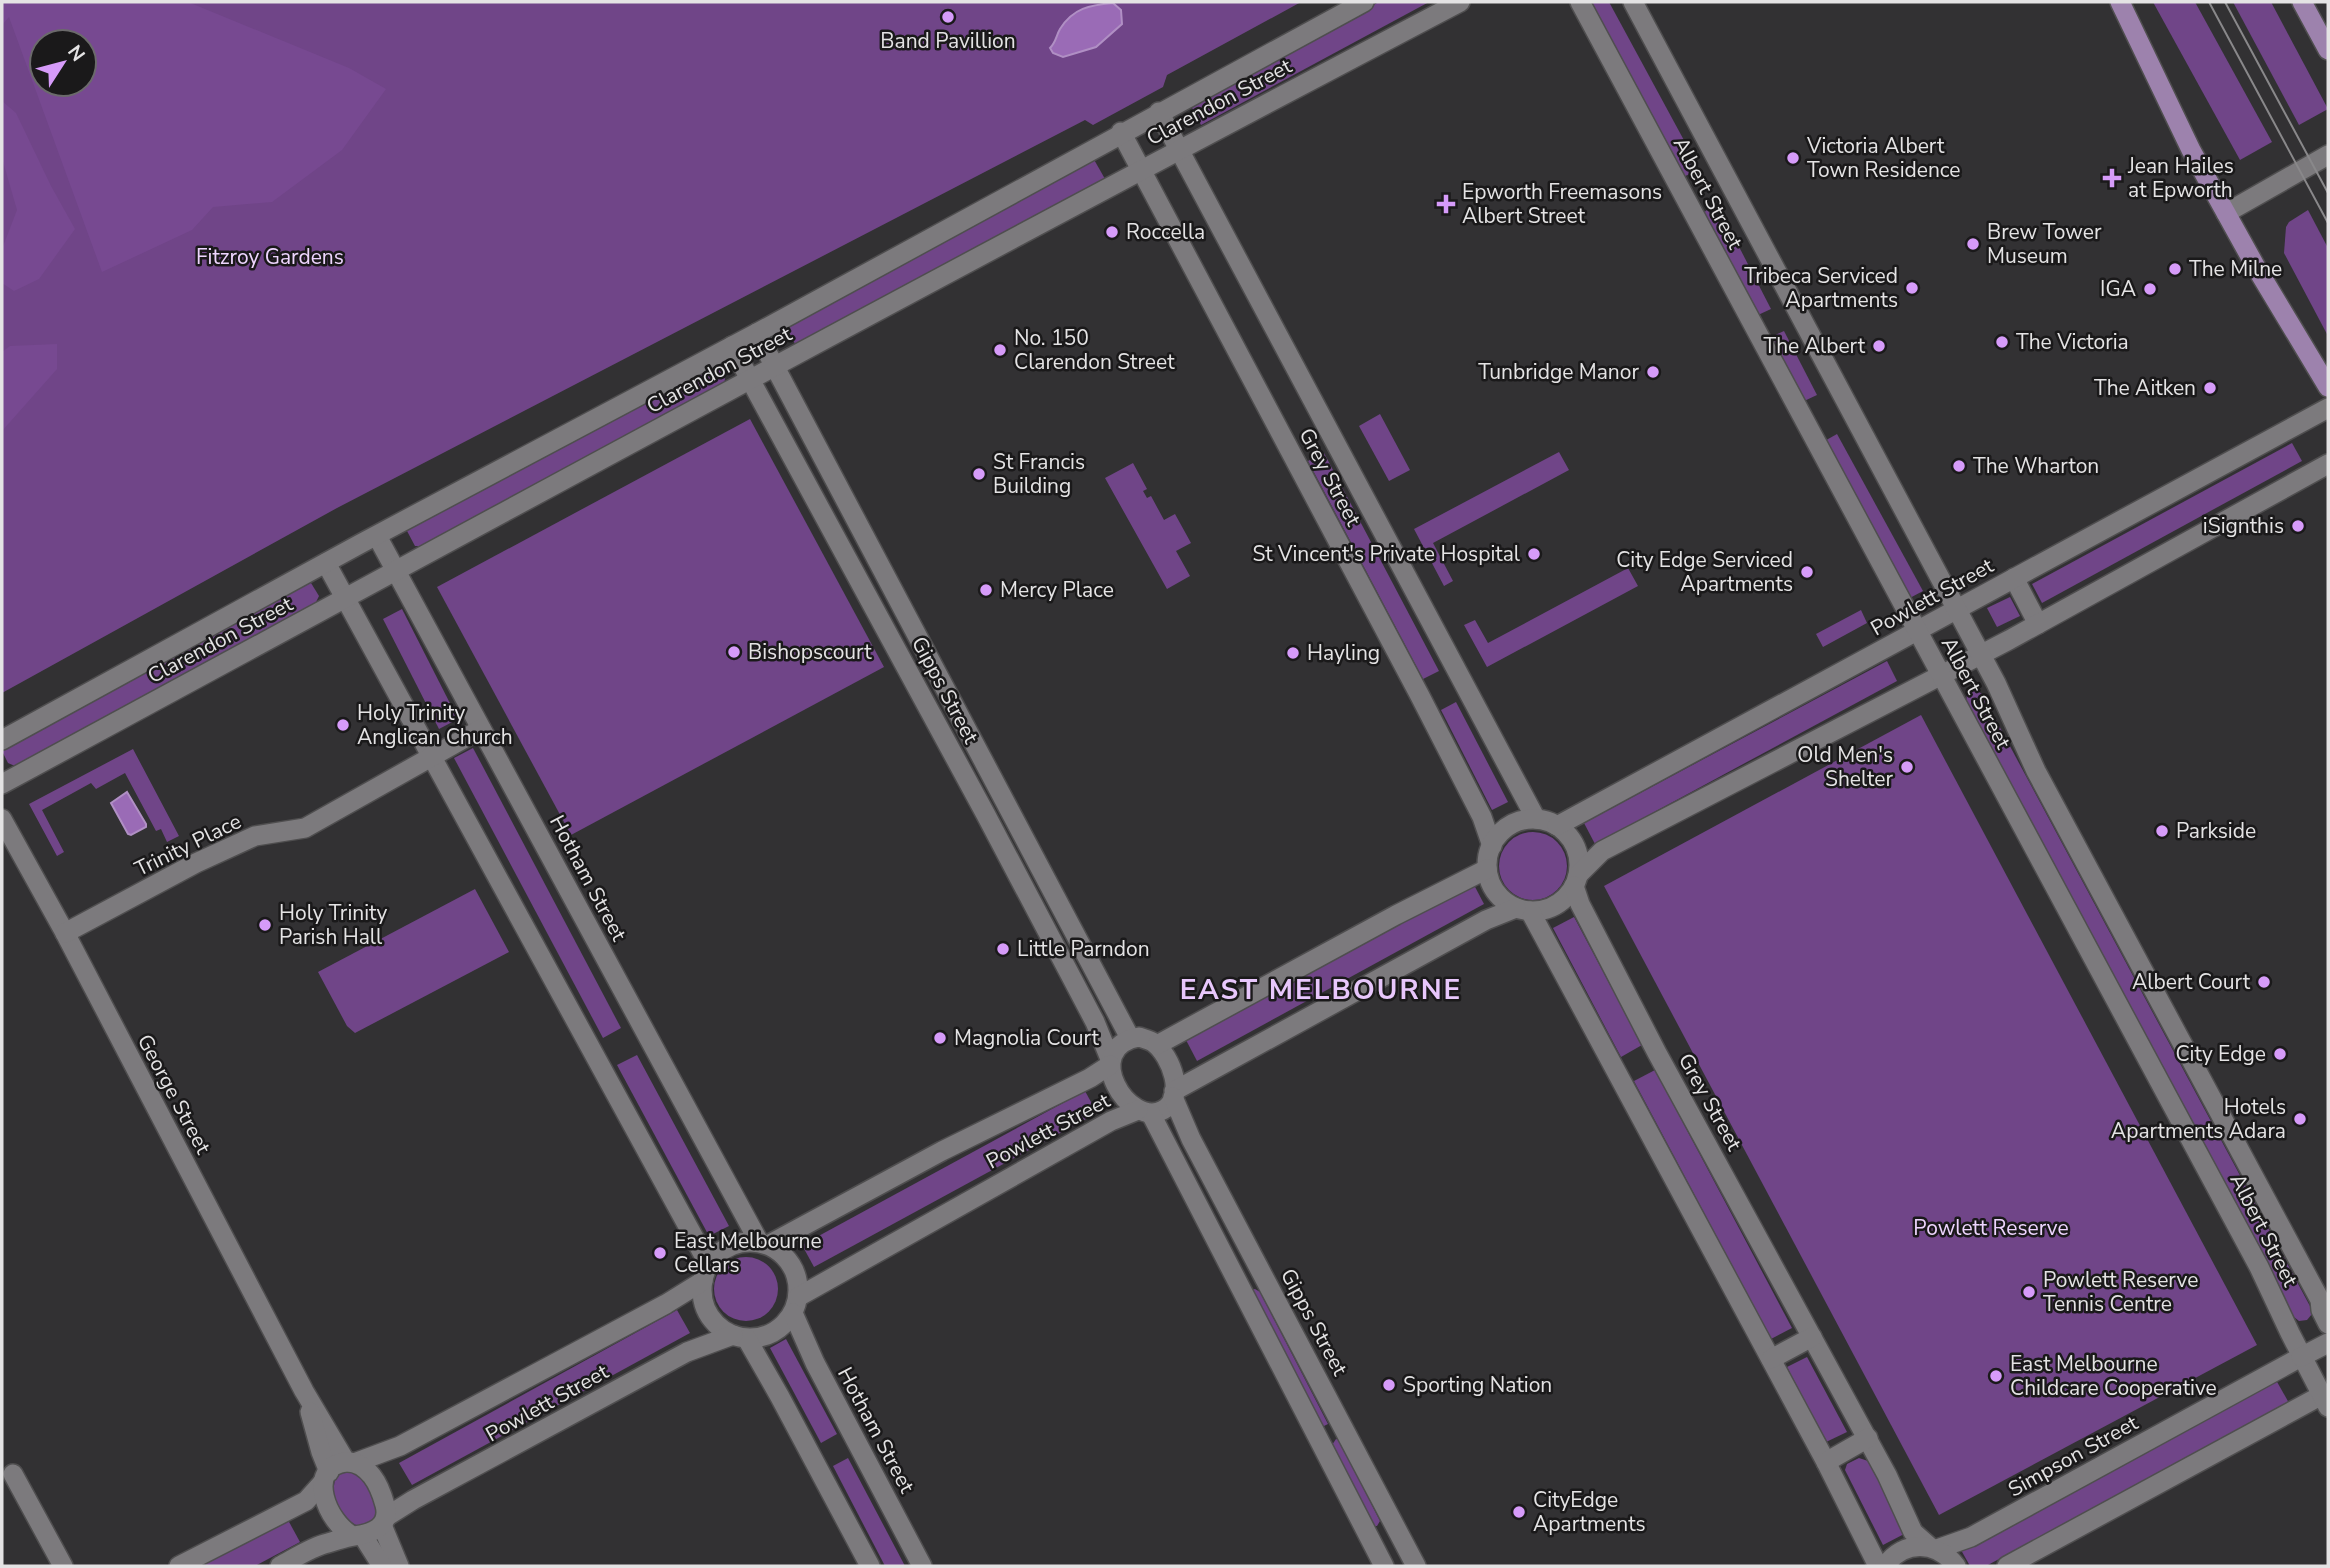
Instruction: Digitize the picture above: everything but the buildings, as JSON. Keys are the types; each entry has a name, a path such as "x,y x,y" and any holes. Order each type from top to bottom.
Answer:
{"main road":[{"path":"2120,2 2225,213 2328,387"},
{"path":"2302,2 2328,50"}],"street":[{"name":"Clarendon Street","path":"2,740 1364,2"},
{"name":"Clarendon Street","path":"2,784 1141,169 1461,2"},
{"name":"Albert Street","path":"1580,2 2259,1266 2301,1357 2326,1398"},
{"name":"Albert Street","path":"1633,2 1980,654 2036,771 2319,1300 2328,1324"},
{"name":"Grey Street","path":"1159,112 1536,819"},
{"name":"Grey Street","path":"1121,132 1420,696 1482,817 1492,846"},
{"path":"2225,213 2328,155"},
{"name":"Gipps Street","path":"757,333 1130,1038"},
{"name":"Gipps Street","path":"732,346 1034,905 1095,1022 1110,1062"},
{"name":"Powlett Street","path":"1557,826 2328,408"},
{"path":"781,434 804,422"},
{"path":"1174,1094 1486,920 1523,909 1543,910 1556,905 1566,897 1602,851 2038,624 2328,464"},
{"path":"825,517 848,505"},
{"name":"Hotham Street","path":"377,536 764,1243"},
{"path":"326,563 706,1273"},
{"path":"2014,578 2038,624"},
{"path":"928,706 948,696"},
{"name":"Trinity Place","path":"65,933 197,863 255,836 305,828 481,729"},
{"name":"George Street","path":"2,819 65,933 304,1391 321,1452 339,1470"},
{"path":"1576,881 1579,861 1576,847 1568,835 1557,826 1536,819 1522,820 1509,825 1499,834 1492,846 1487,869 1497,892 1506,902 1523,909 1771,1360 1878,1566"},
{"path":"1157,1045 1396,915 1487,869"},
{"name":"Grey Street","path":"1576,881 1580,904 1657,1053 1868,1438 1913,1532 1949,1557 1956,1566"},
{"path":"1034,905 1054,895"},
{"path":"1145,1112 1161,1111 1169,1106 1174,1094 1171,1068 1157,1045 1139,1037 1130,1038 1116,1049 1110,1062 1118,1088 1126,1100 1145,1112 1221,1246 1384,1566"},
{"name":"Powlett Street","path":"764,1243 1090,1078 1110,1062"},
{"name":"Gipps Street","path":"1174,1094 1191,1139 1416,1566"},
{"name":"Powlett Street","path":"796,1305 837,1273 1111,1121 1145,1112"},
{"path":"745,1242 764,1243 782,1253 793,1266 798,1281 796,1305 785,1324 774,1333 761,1337 740,1337 719,1327 708,1314 702,1298 706,1273 718,1253 730,1245 745,1242"},
{"name":"Powlett Street","path":"179,1566 306,1500 339,1470 412,1439 666,1304 706,1273"},
{"name":"Hotham Street","path":"796,1305 815,1363 922,1566"},
{"name":"Powlett Street","path":"384,1521 413,1500 687,1352 740,1337"},
{"path":"740,1337 780,1397 870,1566"},
{"path":"1771,1360 1812,1337"},
{"name":"Simpson Street","path":"1885,1566 1895,1555 1906,1549 1918,1546 1934,1548 1971,1537 2328,1343"},
{"path":"2007,1566 2326,1398"},
{"path":"1317,1439 1342,1425"},
{"path":"1826,1462 1868,1438"},
{"path":"280,1566 320,1546 358,1536 372,1533 384,1521 387,1510 379,1486 369,1472 339,1470 323,1496 330,1512 340,1528 358,1536 382,1566"},
{"path":"13,1474 63,1566"},
{"path":"384,1521 398,1566"},
{"path":"1369,1539 1395,1525"}],"green space":[{"name":"Fitzroy Gardens","path":"2,2 1301,2 1167,75 1163,87 1093,125 1085,120 337,508 2,693"},
{"path":"1379,2 1429,2 1201,125 1190,104"},
{"path":"1590,2 1609,2 1686,144 1692,173 1683,177"},
{"path":"2153,2 2195,2 2272,142 2240,160"},
{"path":"2233,2 2271,2 2328,109 2299,125"},
{"path":"1092,156 1105,179 796,346 785,324"},
{"path":"1707,210 1735,239 1771,309 1758,315 1702,214"},
{"path":"2308,210 2328,248 2328,336 2284,253 2286,227 2289,222"},
{"path":"1784,331 1817,395 1802,402 1769,338"},
{"path":"718,364 725,379 724,384 424,546 415,546 407,531 411,524"},
{"path":"1380,414 1410,470 1389,481 1359,426"},
{"path":"750,419 884,667 571,835 437,587"},
{"path":"1837,434 1923,591 1906,600 1821,443"},
{"path":"2292,443 2302,461 2042,603 2032,584"},
{"path":"1559,452 1569,470 1433,543 1453,581 1444,586 1414,529"},
{"path":"1324,453 1439,671 1423,679 1308,461"},
{"path":"1133,463 1147,489 1143,491 1147,498 1151,496 1164,520 1175,514 1191,543 1176,551 1190,576 1167,589 1105,478"},
{"path":"1628,568 1638,586 1487,667 1464,625 1475,620 1488,643"},
{"path":"302,582 311,583 319,596 315,604 15,766 8,763 2,751 6,743"},
{"path":"2010,597 2020,616 1997,627 1987,608"},
{"path":"402,609 458,719 439,729 383,619"},
{"path":"1861,610 1867,623 1823,647 1816,634"},
{"path":"1887,661 1897,681 1595,844 1584,823"},
{"path":"1974,689 1982,694 2311,1308 2312,1314 2307,1320 2299,1321 2294,1317 1966,703 1967,694"},
{"path":"1456,702 1508,802 1492,810 1441,710"},
{"name":"Powlett Reserve","path":"1921,715 2257,1345 1939,1515 1604,886"},
{"path":"473,748 621,1028 603,1038 454,758"},
{"path":"133,749 179,836 167,842 161,829 156,831 125,773 96,789 91,783 42,810 64,852 57,856 29,804"},
{"path":"1533,832 1546,835 1557,842 1564,853 1567,866 1564,879 1557,890 1546,897 1533,900 1520,897 1509,890 1502,879 1499,866 1502,853 1509,842 1520,835"},
{"path":"1473,883 1484,904 1197,1061 1186,1040"},
{"path":"475,889 509,952 355,1033 347,1026 318,972"},
{"path":"1574,917 1642,1045 1621,1057 1553,928"},
{"path":"637,1055 729,1226 709,1236 617,1065"},
{"path":"1655,1070 1792,1328 1771,1339 1634,1081"},
{"path":"1085,1091 1097,1113 814,1267 802,1245"},
{"path":"740,1257 752,1257 769,1266 776,1277 776,1301 769,1312 752,1321 740,1321 728,1316 719,1307 714,1295 714,1283 719,1271 728,1262"},
{"path":"1251,1290 1260,1292 1328,1424 1322,1427"},
{"path":"677,1310 690,1333 412,1485 399,1463"},
{"path":"786,1339 837,1434 821,1443 770,1348"},
{"path":"1807,1357 1847,1432 1826,1442 1787,1367"},
{"path":"2276,1380 2289,1403 1986,1566 1970,1566 1961,1550"},
{"path":"1336,1439 1339,1440 1380,1521 1377,1526 1373,1526 1332,1445"},
{"path":"848,1458 905,1566 885,1566 833,1466"},
{"path":"1859,1458 1868,1461 1906,1533 1883,1545 1845,1470 1847,1464"},
{"path":"354,1471 374,1495 376,1508 372,1524 360,1527 346,1518 337,1505 335,1482 337,1474"},
{"path":"288,1520 300,1542 255,1566 202,1566"}],"shaded area":[{"path":"2,2 188,2 349,68 386,89 342,150 272,202 213,207 192,230 102,272 39,98 98,98 98,28 28,28 28,69 9,17 2,25"},
{"path":"1113,3 1121,10 1122,24 1096,47 1063,57 1053,53 1050,48 1071,16 1090,7"},
{"path":"2,101 16,113 75,229 39,279 14,291 2,283 2,249 17,210 2,158"},
{"path":"57,344 57,369 2,431 2,352 10,346"},
{"path":"127,792 146,824 146,827 131,835 111,803"}],"tram line":[{"path":"2209,2 2328,223"},
{"path":"2225,2 2328,193"}],"place":[{"name":"Band Pavillion","path":"948,17"},
{"name":"Victoria Albert Town Residence","path":"1793,158"},
{"name":"Jean Hailes at Epworth","path":"2112,178"},
{"name":"Epworth Freemasons Albert Street","path":"1446,204"},
{"name":"Roccella","path":"1112,232"},
{"name":"Brew Tower Museum","path":"1973,244"},
{"name":"The Milne","path":"2175,269"},
{"name":"Tribeca Serviced Apartments","path":"1912,288"},
{"name":"IGA","path":"2150,289"},
{"name":"The Victoria","path":"2002,342"},
{"name":"The Albert","path":"1879,346"},
{"name":"No. 150 Clarendon Street","path":"1000,350"},
{"name":"Tunbridge Manor","path":"1653,372"},
{"name":"The Aitken","path":"2210,388"},
{"name":"The Wharton","path":"1959,466"},
{"name":"St Francis Building","path":"979,474"},
{"name":"iSignthis","path":"2298,526"},
{"name":"St Vincent's Private Hospital","path":"1534,554"},
{"name":"City Edge Serviced Apartments","path":"1807,572"},
{"name":"Mercy Place","path":"986,590"},
{"name":"Bishopscourt","path":"734,652"},
{"name":"Hayling","path":"1293,653"},
{"name":"Holy Trinity Anglican Church","path":"343,725"},
{"name":"Old Men's Shelter","path":"1907,767"},
{"name":"Parkside","path":"2162,831"},
{"name":"Holy Trinity Parish Hall","path":"265,925"},
{"name":"Little Parndon","path":"1003,949"},
{"name":"Albert Court","path":"2264,982"},
{"name":"Magnolia Court","path":"940,1038"},
{"name":"City Edge","path":"2280,1054"},
{"name":"Hotels Apartments Adara","path":"2300,1119"},
{"name":"East Melbourne Cellars","path":"660,1253"},
{"name":"Powlett Reserve Tennis Centre","path":"2029,1292"},
{"name":"East Melbourne Childcare Cooperative","path":"1996,1376"},
{"name":"Sporting Nation","path":"1389,1385"},
{"name":"CityEdge Apartments","path":"1519,1512"}],"district":[{"name":"EAST MELBOURNE","path":"1321,989"}]}
